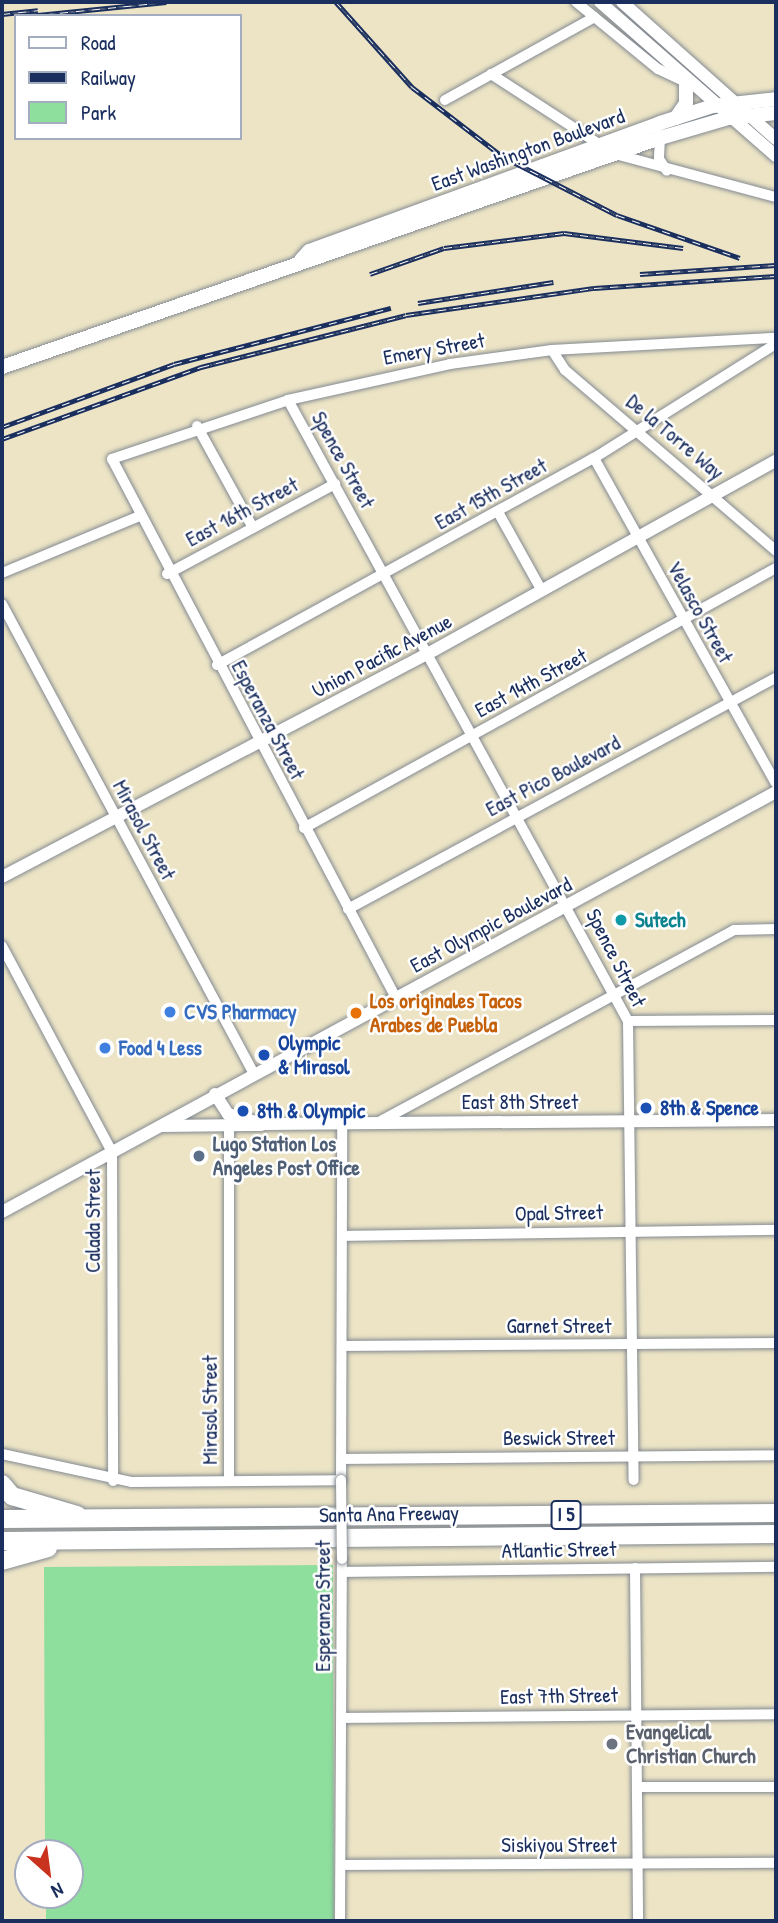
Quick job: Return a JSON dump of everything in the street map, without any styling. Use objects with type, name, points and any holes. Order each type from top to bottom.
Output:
[{"type":"highway","points":[[2,1484],[12,1496],[80,1517]]},
{"type":"highway","name":"Santa Ana Freeway","points":[[2,1519],[776,1513]]},
{"type":"highway","name":"Santa Ana Freeway","points":[[2,1541],[776,1534]]},
{"type":"highway","points":[[2,1561],[89,1539]]},
{"type":"main road","points":[[600,2],[713,106],[776,156]]},
{"type":"main road","points":[[622,2],[730,103],[776,139]]},
{"type":"main road","points":[[676,118],[686,103],[686,82]]},
{"type":"main road","name":"East Washington Boulevard","points":[[2,367],[608,150],[676,118],[713,106],[776,99]]},
{"type":"main road","name":"East Washington Boulevard","points":[[608,150],[728,118],[776,113]]},
{"type":"main road","name":"Union Pacific Avenue","points":[[2,877],[429,653],[638,540],[776,461]]},
{"type":"main road","name":"East Olympic Boulevard","points":[[2,1212],[215,1094],[776,792]]},
{"type":"main road","name":"East 8th Street","points":[[215,1094],[228,1114],[264,1124]]},
{"type":"main road","name":"East 8th Street","points":[[159,1126],[229,1129],[264,1124],[379,1122],[776,1120]]},
{"type":"street","points":[[576,2],[658,69],[686,82]]},
{"type":"street","points":[[445,100],[595,17]]},
{"type":"street","points":[[491,74],[608,150],[667,170],[776,197]]},
{"type":"street","points":[[660,138],[659,159],[667,170]]},
{"type":"street","name":"Emery Street","points":[[112,459],[197,426],[288,400],[450,364],[552,351],[776,338]]},
{"type":"street","name":"East 15th Street","points":[[217,665],[594,458],[635,429],[776,344]]},
{"type":"street","name":"De la Torre Way","points":[[552,351],[635,429],[776,551]]},
{"type":"street","name":"Spence Street","points":[[288,400],[615,991],[628,1021],[634,1480]]},
{"type":"street","points":[[197,426],[253,528]]},
{"type":"street","name":"Velasco Street","points":[[594,458],[776,783]]},
{"type":"street","name":"Esperanza Street","points":[[112,459],[137,517],[167,575],[396,998]]},
{"type":"street","name":"East 16th Street","points":[[167,575],[335,484]]},
{"type":"street","points":[[498,512],[542,591]]},
{"type":"street","points":[[2,573],[137,517]]},
{"type":"street","name":"East 14th Street","points":[[304,828],[684,622],[776,568]]},
{"type":"street","name":"Mirasol Street","points":[[2,604],[254,1074]]},
{"type":"street","name":"East Pico Boulevard","points":[[348,909],[776,678]]},
{"type":"street","points":[[379,1122],[615,991],[734,930],[776,929]]},
{"type":"street","name":"Calada Street","points":[[2,946],[112,1152],[113,1480]]},
{"type":"street","points":[[628,1021],[776,1020]]},
{"type":"street","name":"Esperanza Street","points":[[340,1921],[342,1123]]},
{"type":"street","name":"Mirasol Street","points":[[229,1129],[229,1481]]},
{"type":"street","name":"Opal Street","points":[[342,1236],[776,1230]]},
{"type":"street","name":"Garnet Street","points":[[343,1346],[776,1343]]},
{"type":"street","points":[[2,1454],[113,1480],[341,1480]]},
{"type":"street","name":"Beswick Street","points":[[343,1459],[776,1455]]},
{"type":"street","name":"Atlantic Street","points":[[342,1572],[776,1567]]},
{"type":"street","points":[[635,1568],[638,1921]]},
{"type":"street","name":"East 7th Street","points":[[342,1718],[776,1714]]},
{"type":"street","points":[[638,1787],[776,1787]]},
{"type":"street","name":"Siskiyou Street","points":[[341,1865],[776,1863]]},
{"type":"green space","points":[[333,1565],[334,1921],[46,1921],[46,1909],[84,1909],[84,1839],[45,1839],[44,1567]]},
{"type":"railway","points":[[48,14],[166,2]]},
{"type":"railway","points":[[336,2],[412,87],[502,156],[617,215],[740,258]]},
{"type":"railway","points":[[2,14],[38,10]]},
{"type":"railway","points":[[370,274],[444,248],[564,233],[683,248]]},
{"type":"railway","points":[[640,274],[776,265]]},
{"type":"railway","points":[[2,439],[201,367],[406,315],[594,288],[776,276]]},
{"type":"railway","points":[[418,303],[553,282]]},
{"type":"railway","points":[[2,427],[174,364],[391,308]]},
{"type":"place","name":"Sutech","points":[[621,920]]},
{"type":"place","name":"CVS Pharmacy","points":[[170,1012]]},
{"type":"place","name":"Los originales Tacos Arabes de Puebla","points":[[356,1013]]},
{"type":"place","name":"Food 4 Less","points":[[105,1048]]},
{"type":"place","name":"Olympic & Mirasol","points":[[264,1055]]},
{"type":"place","name":"8th & Spence","points":[[646,1108]]},
{"type":"place","name":"8th & Olympic","points":[[243,1111]]},
{"type":"place","name":"Lugo Station Los Angeles Post Office","points":[[199,1156]]},
{"type":"place","name":"Evangelical Christian Church","points":[[612,1744]]}]
